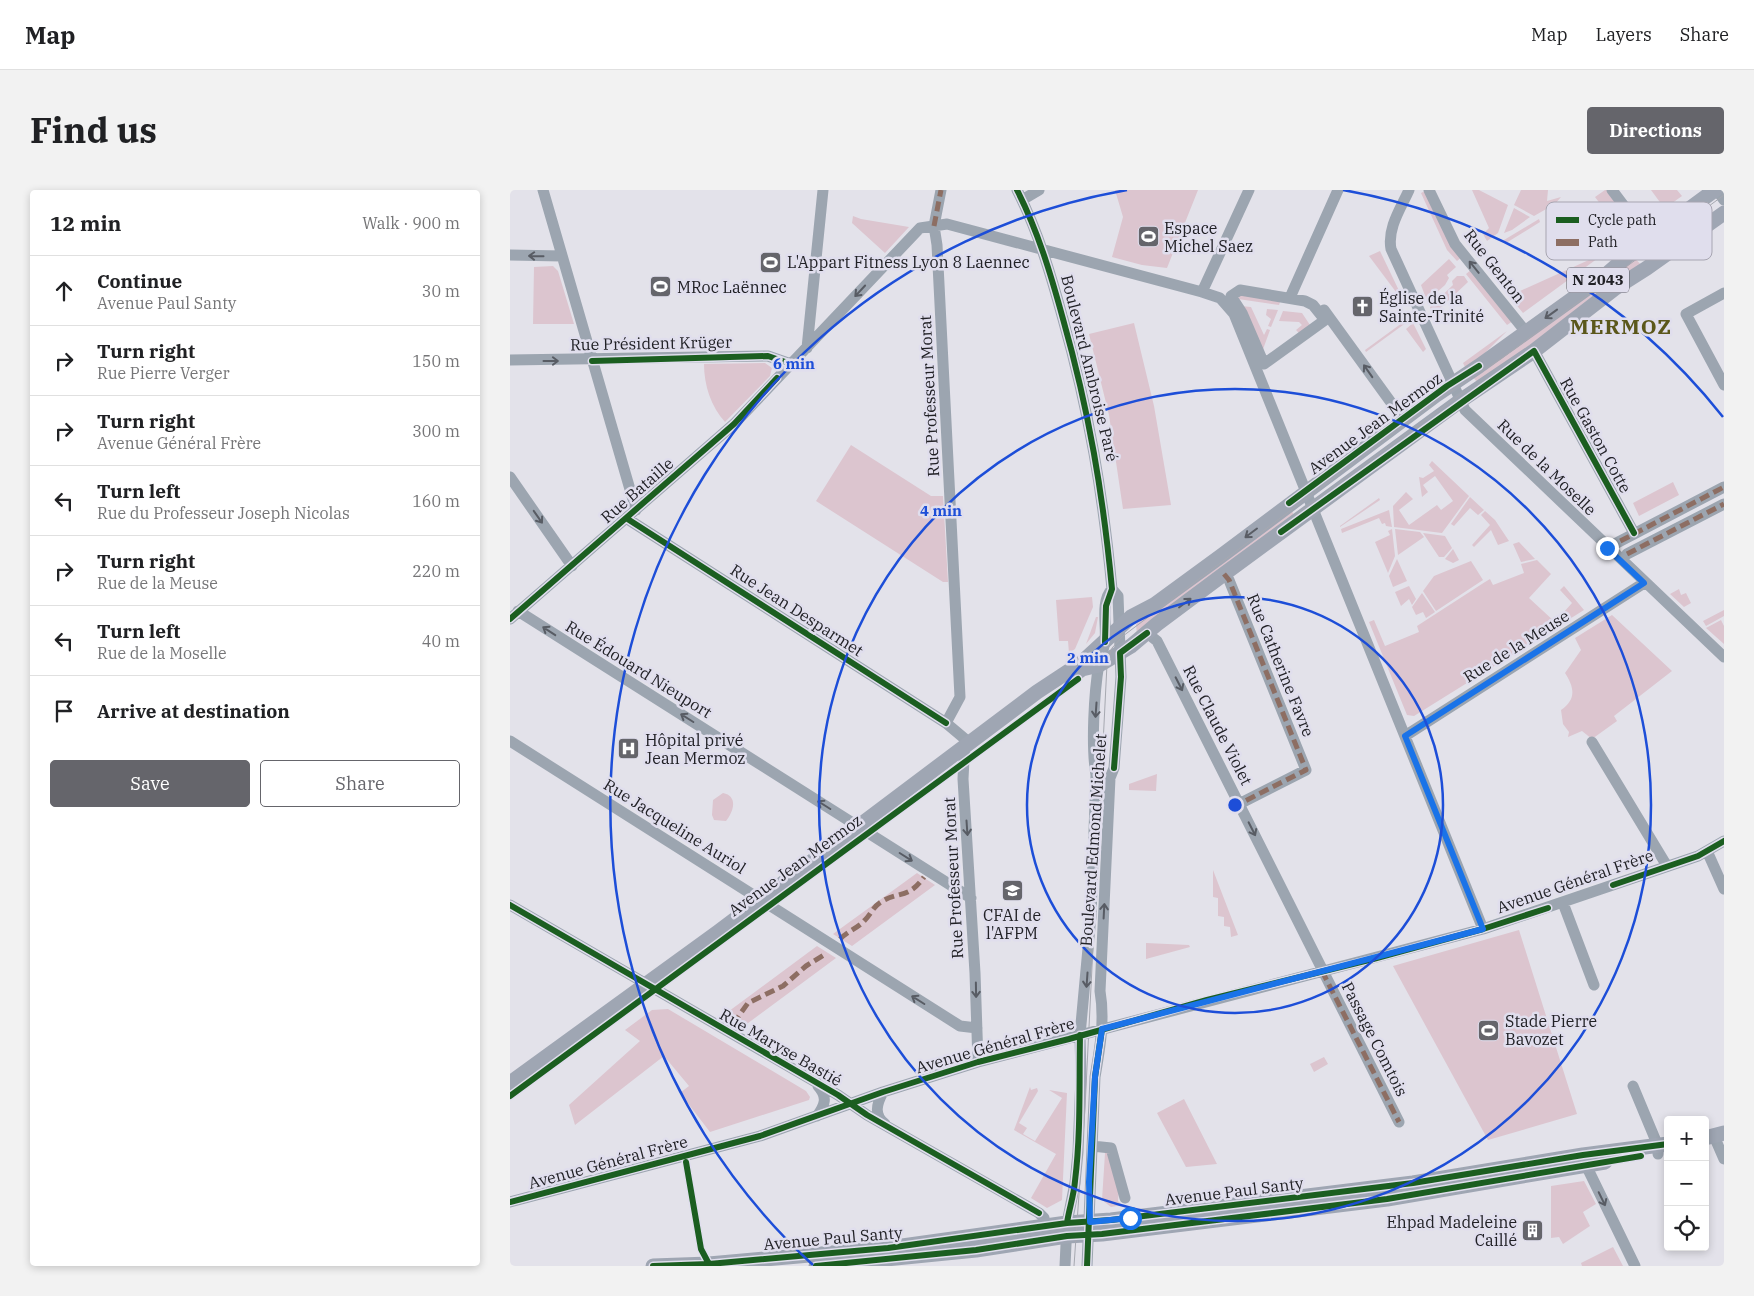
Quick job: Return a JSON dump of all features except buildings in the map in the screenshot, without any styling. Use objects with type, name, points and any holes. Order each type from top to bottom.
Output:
[{"type":"main road","name":"Avenue Jean Mermoz","points":[[1700,202],[1716,190]]},
{"type":"main road","name":"Avenue Jean Mermoz","points":[[1712,222],[1724,213]]},
{"type":"main road","name":"Avenue Jean Mermoz","points":[[510,1084],[648,986],[862,829],[1081,663],[1119,627],[1221,556],[1403,419],[1450,377],[1479,366],[1624,260]]},
{"type":"main road","name":"Avenue Jean Mermoz","points":[[965,751],[1082,669],[1099,665],[1120,653],[1224,574],[1460,401],[1534,351],[1614,289],[1658,260]]},
{"type":"main road","name":"Avenue Jean Mermoz","points":[[510,1092],[648,986]]},
{"type":"main road","name":"Avenue Paul Santy","points":[[653,1266],[818,1263],[976,1250],[1067,1229],[1387,1199],[1584,1160],[1663,1149]]},
{"type":"street","points":[[543,190],[592,361],[631,516]]},
{"type":"street","points":[[807,348],[823,190]]},
{"type":"street","points":[[942,190],[934,226],[947,224],[1202,292],[1220,298],[1234,314],[1483,929]]},
{"type":"street","points":[[1020,195],[1039,190]]},
{"type":"street","points":[[1202,292],[1249,190]]},
{"type":"street","points":[[1292,293],[1338,190]]},
{"type":"street","name":"Rue de la Moselle","points":[[1409,190],[1393,224],[1390,244],[1460,401],[1476,421],[1724,658]]},
{"type":"street","name":"Rue Genton","points":[[1429,190],[1455,244],[1526,332]]},
{"type":"street","points":[[1612,190],[1621,202]]},
{"type":"street","points":[[1716,190],[1724,200]]},
{"type":"street","name":"Boulevard Ambroise Paré","points":[[1020,195],[1042,249],[1077,370],[1098,467],[1112,589],[1106,606],[1105,642]]},
{"type":"street","name":"Rue Bataille","points":[[514,615],[631,516],[734,424],[915,232],[920,228],[934,226]]},
{"type":"street","name":"Rue Professeur Morat","points":[[934,226],[937,245],[960,697],[946,723]]},
{"type":"street","points":[[510,255],[562,256]]},
{"type":"street","points":[[1220,298],[1235,286],[1292,293],[1310,298],[1320,306],[1403,419]]},
{"type":"street","points":[[1240,290],[1305,301],[1313,305],[1325,320],[1264,364],[1242,313],[1231,296],[1240,290]]},
{"type":"street","points":[[1724,293],[1686,314],[1724,385]]},
{"type":"street","points":[[811,310],[814,319],[828,326]]},
{"type":"street","name":"Rue Gaston Cotte","points":[[1534,351],[1634,533]]},
{"type":"street","name":"Rue Président Krüger","points":[[510,360],[592,361],[768,356],[791,364]]},
{"type":"street","points":[[510,477],[572,566]]},
{"type":"street","points":[[1607,548],[1724,487]]},
{"type":"street","points":[[1627,554],[1724,504]]},
{"type":"street","name":"Rue Jean Desparmet","points":[[631,516],[946,723]]},
{"type":"street","name":"Rue Catherine Favre","points":[[1224,574],[1229,580],[1306,770],[1239,804]]},
{"type":"street","name":"Rue de la Meuse","points":[[1405,736],[1644,583]]},
{"type":"street","name":"Boulevard Ambroise Paré","points":[[1112,589],[1118,596],[1119,627]]},
{"type":"street","name":"Rue Édouard Nieuport","points":[[514,615],[971,898]]},
{"type":"street","name":"Boulevard Edmond Michelet","points":[[1087,1266],[1090,1228],[1089,1182],[1095,1077],[1103,1010],[1100,991],[1110,778],[1114,768],[1121,677],[1119,627]]},
{"type":"street","name":"Rue Claude Violet","points":[[1147,633],[1157,641],[1322,971]]},
{"type":"street","name":"Boulevard Edmond Michelet","points":[[1065,1266],[1067,1229],[1078,1152],[1081,1077],[1080,1035],[1091,916],[1096,775],[1093,756],[1099,665],[1105,642]]},
{"type":"street","points":[[946,723],[965,739],[965,751]]},
{"type":"street","name":"Rue Jacqueline Auriol","points":[[510,741],[960,1026],[976,1028]]},
{"type":"street","points":[[1592,742],[1668,866]]},
{"type":"street","name":"Rue Professeur Morat","points":[[965,751],[964,779],[978,1062]]},
{"type":"street","name":"Avenue Général Frère","points":[[510,1202],[760,1136],[883,1092],[978,1062],[1483,929],[1668,866],[1707,851],[1724,841]]},
{"type":"street","points":[[1707,851],[1724,889]]},
{"type":"street","points":[[1563,903],[1594,985]]},
{"type":"street","name":"Rue Maryse Bastié","points":[[510,905],[838,1095],[848,1104],[894,1131],[1039,1213],[1044,1218],[1046,1233]]},
{"type":"street","name":"Passage Comtois","points":[[1322,971],[1399,1122]]},
{"type":"street","name":"Rue Maryse Bastié","points":[[817,1084],[824,1092],[825,1099],[823,1107],[817,1116]]},
{"type":"street","points":[[1633,1086],[1663,1149]]},
{"type":"street","name":"Rue Maryse Bastié","points":[[883,1092],[878,1102],[879,1119],[894,1131]]},
{"type":"street","points":[[1715,1139],[1724,1159]]},
{"type":"street","points":[[1092,1146],[1111,1148],[1125,1198]]},
{"type":"street","points":[[1584,1160],[1635,1266]]},
{"type":"shaded area","name":"Espace Michel Saez","points":[[1115,190],[1198,190],[1167,268],[1142,265],[1112,257],[1123,217]]},
{"type":"shaded area","points":[[1427,190],[1462,257],[1457,261],[1447,250],[1421,193]]},
{"type":"shaded area","points":[[1472,190],[1479,190],[1508,205],[1498,233],[1487,241],[1483,234],[1489,228]]},
{"type":"shaded area","points":[[1521,190],[1548,190],[1547,201],[1561,197],[1557,202],[1546,202],[1546,209],[1534,216],[1514,205]]},
{"type":"shaded area","points":[[1607,190],[1616,202],[1599,202],[1595,197]]},
{"type":"shaded area","points":[[1651,190],[1677,190],[1682,196],[1674,202],[1660,202]]},
{"type":"shaded area","points":[[1514,208],[1530,217],[1512,230],[1504,233]]},
{"type":"shaded area","points":[[853,216],[909,227],[885,253],[852,223]]},
{"type":"shaded area","points":[[1539,219],[1540,222],[1506,243],[1504,240]]},
{"type":"shaded area","points":[[1380,251],[1403,299],[1402,300],[1369,256]]},
{"type":"shaded area","points":[[1449,259],[1456,267],[1447,275],[1449,278],[1445,285],[1427,301],[1421,285]]},
{"type":"shaded area","points":[[1589,260],[1595,260],[1523,313],[1509,296]]},
{"type":"shaded area","points":[[1628,260],[1637,260],[1642,266],[1478,383],[1471,375]]},
{"type":"shaded area","points":[[553,266],[558,271],[574,324],[533,324],[534,267]]},
{"type":"shaded area","points":[[1472,269],[1513,321],[1507,325],[1466,274]]},
{"type":"shaded area","points":[[1457,276],[1464,276],[1468,282],[1433,315],[1430,307],[1453,285],[1452,281]]},
{"type":"shaded area","points":[[1240,293],[1281,299],[1279,305],[1238,299]]},
{"type":"shaded area","points":[[1241,306],[1251,307],[1264,335],[1267,329],[1270,330],[1262,352]]},
{"type":"shaded area","points":[[1267,309],[1278,310],[1271,327],[1268,326],[1271,319],[1266,315]]},
{"type":"shaded area","points":[[1283,311],[1302,313],[1310,325],[1299,333],[1296,330],[1302,325],[1299,322],[1279,321]]},
{"type":"shaded area","points":[[1413,315],[1414,317],[1366,352],[1365,350]]},
{"type":"shaded area","points":[[1134,323],[1154,406],[1171,505],[1123,509],[1109,415],[1089,334]]},
{"type":"shaded area","points":[[1413,323],[1426,349],[1423,352],[1406,329]]},
{"type":"shaded area","points":[[1507,331],[1481,357],[1465,367],[1463,363]]},
{"type":"shaded area","points":[[765,363],[772,368],[770,376],[725,422],[716,410],[709,395],[705,380],[704,364]]},
{"type":"shaded area","points":[[851,445],[931,496],[943,496],[948,582],[943,582],[816,501]]},
{"type":"shaded area","points":[[1432,461],[1469,496],[1442,533],[1394,527],[1393,506],[1406,492],[1413,499],[1399,510],[1409,525],[1437,505],[1441,510],[1453,501],[1435,476],[1423,485],[1428,492],[1422,497],[1419,477],[1423,478],[1434,471],[1429,465]]},
{"type":"shaded area","points":[[1673,482],[1679,495],[1639,516],[1633,503]]},
{"type":"shaded area","points":[[1470,497],[1484,510],[1478,515],[1470,508],[1454,526],[1451,524]]},
{"type":"shaded area","points":[[1379,498],[1380,500],[1340,527],[1340,526]]},
{"type":"shaded area","points":[[1290,509],[1296,517],[1137,635],[1136,624]]},
{"type":"shaded area","points":[[1389,510],[1392,527],[1386,526],[1385,523],[1382,524],[1379,518],[1342,533],[1341,529]]},
{"type":"shaded area","points":[[1485,511],[1495,520],[1509,541],[1498,545],[1491,530],[1474,547],[1472,545],[1490,525],[1481,515]]},
{"type":"shaded area","points":[[1392,529],[1395,556],[1388,573],[1375,542],[1390,535],[1388,531]]},
{"type":"shaded area","points":[[1395,529],[1420,532],[1424,537],[1398,555]]},
{"type":"shaded area","points":[[1423,533],[1445,536],[1452,548],[1444,557],[1439,557]]},
{"type":"shaded area","points":[[1519,542],[1535,559],[1521,562],[1513,544]]},
{"type":"shaded area","points":[[1453,549],[1459,560],[1453,563],[1445,559]]},
{"type":"shaded area","points":[[1397,559],[1407,581],[1393,587],[1389,576]]},
{"type":"shaded area","points":[[1537,560],[1551,574],[1529,598],[1555,622],[1572,603],[1560,590],[1564,586],[1584,610],[1414,716],[1407,715],[1369,622],[1374,620],[1385,646],[1419,632],[1417,626],[1490,579],[1493,585],[1524,573],[1521,564]]},
{"type":"shaded area","points":[[1471,561],[1483,580],[1436,611],[1423,591],[1434,576]]},
{"type":"shaded area","points":[[1409,586],[1416,599],[1412,605],[1409,599],[1401,606],[1395,592]]},
{"type":"shaded area","points":[[1679,589],[1681,595],[1686,593],[1691,603],[1684,607],[1670,594]]},
{"type":"shaded area","points":[[1422,593],[1435,612],[1426,618],[1423,612],[1416,615],[1412,607]]},
{"type":"shaded area","points":[[1092,597],[1093,607],[1075,649],[1069,653],[1068,641],[1059,641],[1056,600]]},
{"type":"shaded area","points":[[1724,610],[1724,616],[1706,626],[1703,621]]},
{"type":"shaded area","points":[[1612,615],[1672,671],[1614,716],[1617,721],[1592,739],[1582,731],[1568,737],[1569,732],[1563,724],[1561,710],[1570,702],[1572,697],[1572,688],[1565,673],[1581,650],[1575,638]]},
{"type":"shaded area","points":[[1096,617],[1098,617],[1095,633],[1086,644]]},
{"type":"shaded area","points":[[1721,620],[1724,626],[1724,644],[1706,628]]},
{"type":"shaded area","points":[[1157,774],[1156,791],[1129,790],[1129,784]]},
{"type":"shaded area","points":[[723,793],[731,797],[733,809],[726,821],[714,820],[712,815],[713,800]]},
{"type":"shaded area","points":[[1213,870],[1238,935],[1231,937],[1230,927],[1224,926],[1224,917],[1218,916],[1218,898],[1213,897]]},
{"type":"shaded area","points":[[917,873],[935,885],[852,946],[833,934]]},
{"type":"shaded area","name":"Stade Pierre Bavozet","points":[[1519,930],[1577,1114],[1488,1140],[1393,966]]},
{"type":"shaded area","points":[[1146,943],[1189,945],[1190,947],[1146,959]]},
{"type":"shaded area","points":[[817,946],[836,958],[740,1029],[721,1017]]},
{"type":"shaded area","points":[[668,1009],[806,1091],[810,1097],[809,1100],[710,1132],[680,1093],[689,1086],[664,1056],[575,1125],[569,1105],[640,1041],[625,1030],[652,1010]]},
{"type":"shaded area","points":[[1324,1057],[1328,1064],[1314,1072],[1310,1064]]},
{"type":"shaded area","points":[[1030,1087],[1031,1090],[1037,1088],[1038,1091],[1019,1123],[1027,1128],[1023,1134],[1035,1141],[1062,1098],[1049,1090],[1067,1093],[1062,1200],[1047,1208],[1031,1198],[1056,1154],[1014,1130]]},
{"type":"shaded area","points":[[1184,1099],[1217,1164],[1186,1167],[1157,1113]]},
{"type":"shaded area","points":[[1110,1152],[1119,1189],[1118,1201],[1122,1205],[1111,1207],[1102,1200],[1105,1153]]},
{"type":"shaded area","points":[[1584,1181],[1596,1204],[1583,1212],[1590,1226],[1563,1244],[1559,1237],[1551,1238],[1551,1186]]},
{"type":"shaded area","points":[[1613,1247],[1623,1266],[1582,1266],[1581,1263]]},
{"type":"tram line","points":[[1712,204],[1724,195]]},
{"type":"tram line","points":[[1074,1266],[1085,1108],[1107,664],[1112,648],[1123,636],[1439,399],[1502,358],[1635,260]]},
{"type":"tram line","points":[[1295,515],[1465,391]]},
{"type":"marked path","points":[[934,226],[941,190]]},
{"type":"marked path","points":[[1607,548],[1724,487]]},
{"type":"marked path","points":[[1627,554],[1724,504]]},
{"type":"marked path","points":[[1224,574],[1229,580],[1306,770],[1239,804]]},
{"type":"marked path","points":[[840,939],[862,923],[878,904],[908,892],[919,884],[924,877]]},
{"type":"marked path","points":[[733,1024],[748,1003],[783,986],[806,966],[827,953]]},
{"type":"marked path","points":[[1322,971],[1399,1122]]},
{"type":"cycle path","points":[[1017,190],[1038,237],[1049,270],[1088,420],[1104,520],[1112,589],[1106,606],[1105,642]]},
{"type":"cycle path","points":[[1281,532],[1534,351],[1634,533]]},
{"type":"cycle path","points":[[592,361],[768,356],[791,364]]},
{"type":"cycle path","points":[[1289,503],[1447,386],[1479,366]]},
{"type":"cycle path","points":[[510,619],[734,424],[777,378]]},
{"type":"cycle path","points":[[626,518],[946,723]]},
{"type":"cycle path","points":[[1114,768],[1121,677],[1120,653],[1147,633]]},
{"type":"cycle path","points":[[510,1096],[1078,679]]},
{"type":"cycle path","points":[[1613,885],[1698,856],[1724,841]]},
{"type":"cycle path","points":[[510,905],[838,1095],[867,1115],[1039,1213]]},
{"type":"cycle path","points":[[510,1202],[760,1136],[883,1092],[978,1062],[1069,1039],[1207,1000],[1373,959],[1483,929],[1548,908]]},
{"type":"cycle path","points":[[1087,1266],[1095,1077],[1102,1029]]},
{"type":"cycle path","points":[[1067,1223],[1074,1186],[1078,1144],[1080,1035]]},
{"type":"cycle path","points":[[653,1266],[709,1264],[888,1248],[1067,1223],[1111,1220],[1413,1183],[1583,1155],[1664,1145]]},
{"type":"cycle path","points":[[816,1266],[976,1250],[1067,1236],[1102,1234],[1387,1199],[1641,1156]]},
{"type":"cycle path","points":[[686,1162],[701,1249],[709,1264]]},
{"type":"place","name":"Espace Michel Saez","points":[[1148,237]]},
{"type":"place","name":"L'Appart Fitness Lyon 8 Laennec","points":[[771,262]]},
{"type":"place","name":"MRoc Laënnec","points":[[661,287]]},
{"type":"place","name":"Église de la Sainte-Trinité","points":[[1363,307]]},
{"type":"place","name":"Hôpital privé Jean Mermoz","points":[[629,749]]},
{"type":"place","name":"CFAI de l'AFPM","points":[[1012,891]]},
{"type":"place","name":"Stade Pierre Bavozet","points":[[1489,1030]]},
{"type":"place","name":"Ehpad Madeleine Caillé","points":[[1533,1231]]},
{"type":"district","name":"MERMOZ","points":[[1621,327]]},
{"type":"route","points":[[1130,1218],[1090,1222],[1089,1182],[1095,1077],[1102,1029],[1483,929],[1405,736],[1644,583],[1607,548]]}]
